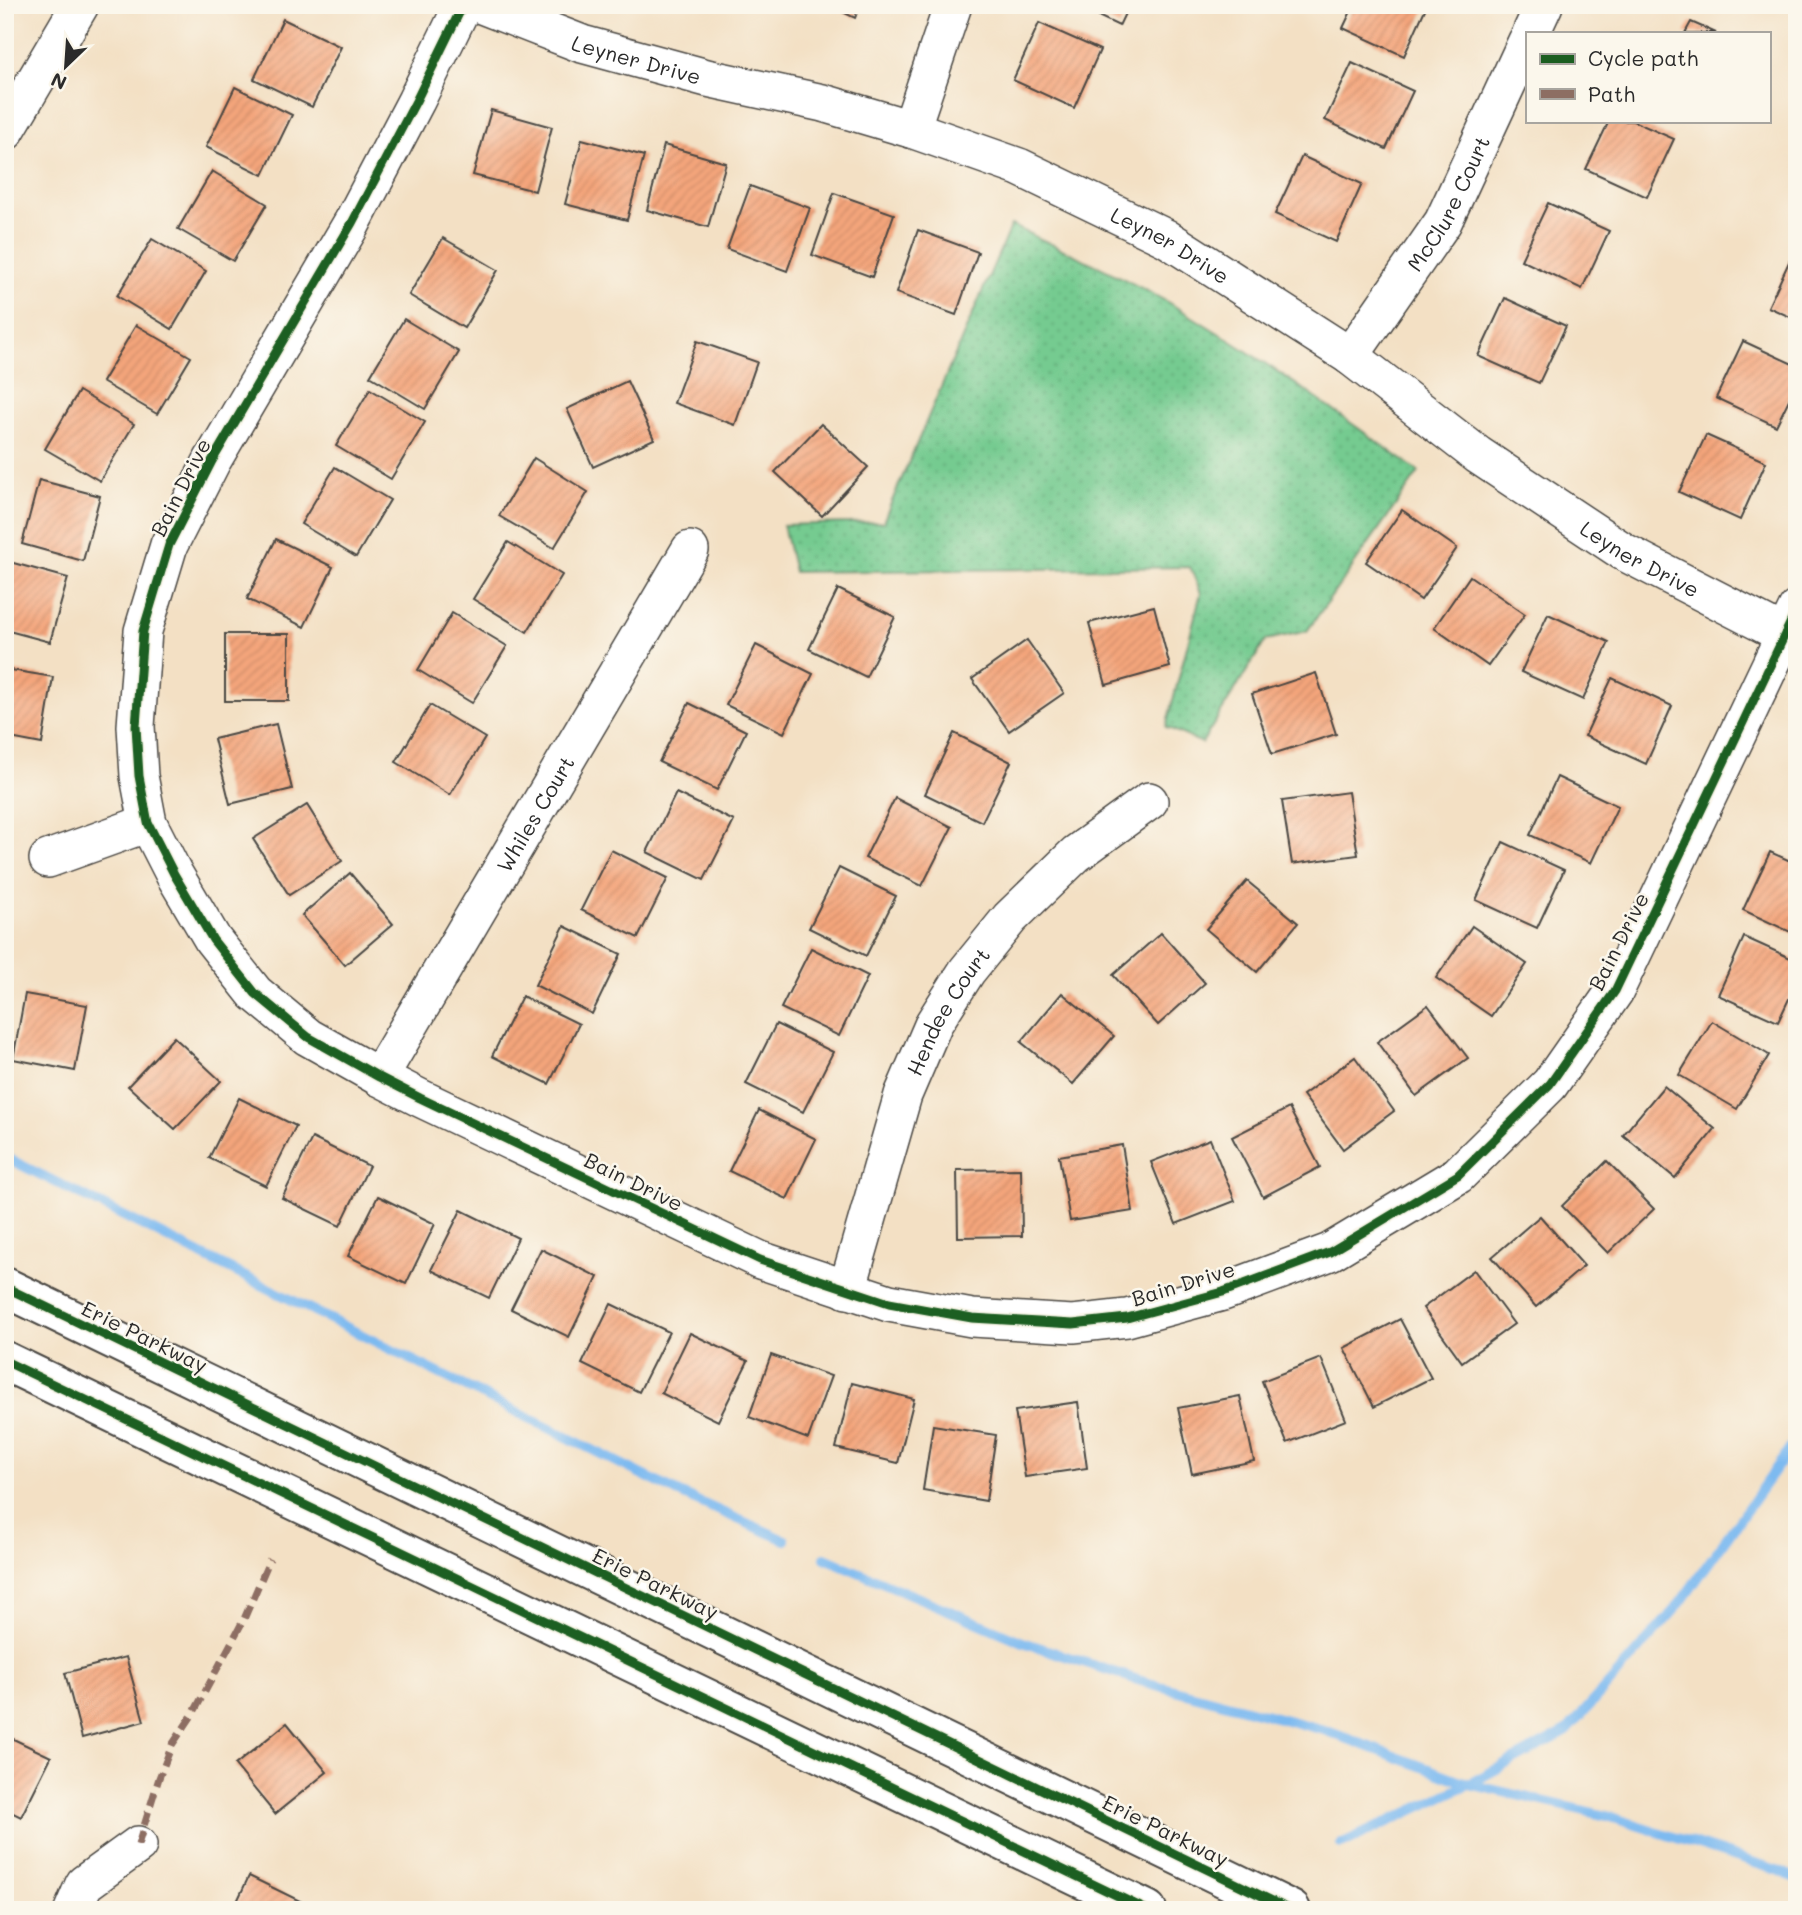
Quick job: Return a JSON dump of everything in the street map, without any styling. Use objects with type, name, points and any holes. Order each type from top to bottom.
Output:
[{"type":"main road","name":"Erie Parkway","points":[[5,1287],[1291,1910]]},
{"type":"main road","points":[[5,1361],[1147,1910]]},
{"type":"street","points":[[5,132],[80,5]]},
{"type":"street","name":"Bain Drive","points":[[463,5],[352,223],[212,461],[169,545],[144,631],[136,726],[139,776],[148,823],[213,940],[255,993],[308,1037],[379,1077],[760,1260],[889,1303],[972,1318],[1073,1324],[1127,1318],[1223,1292],[1330,1252],[1458,1175],[1550,1084],[1615,991],[1791,622]]},
{"type":"street","name":"Leyner Drive","points":[[482,5],[582,44],[707,78],[823,103],[911,129],[1019,167],[1166,238],[1350,356],[1478,455],[1624,552],[1791,622]]},
{"type":"street","points":[[911,129],[953,5]]},
{"type":"street","points":[[1531,32],[1544,5]]},
{"type":"street","name":"McClure Court","points":[[1350,356],[1443,222],[1526,43]]},
{"type":"street","name":"Whiles Court","points":[[379,1077],[690,551]]},
{"type":"street","name":"Hendee Court","points":[[847,1290],[903,1095],[934,1023],[967,971],[1010,918],[1076,853],[1149,800]]},
{"type":"street","points":[[48,859],[148,823]]},
{"type":"street","points":[[73,1910],[84,1884],[138,1845]]},
{"type":"green space","points":[[1011,225],[1128,281],[1196,319],[1281,374],[1419,472],[1307,631],[1266,640],[1202,743],[1166,727],[1201,593],[1190,567],[794,572],[783,525],[883,522]]},
{"type":"building","points":[[828,5],[860,5],[855,18]]},
{"type":"building","points":[[1075,5],[1129,5],[1119,26]]},
{"type":"building","points":[[1354,5],[1427,5],[1404,56],[1343,28]]},
{"type":"building","points":[[283,19],[341,47],[312,107],[254,79]]},
{"type":"building","points":[[1691,22],[1714,32],[1686,32]]},
{"type":"building","points":[[1039,23],[1100,50],[1074,108],[1013,80]]},
{"type":"building","points":[[1352,63],[1413,91],[1386,149],[1325,120]]},
{"type":"building","points":[[235,87],[292,115],[263,175],[206,147]]},
{"type":"building","points":[[491,110],[552,127],[535,191],[473,175]]},
{"type":"building","points":[[1609,122],[1635,122],[1674,139],[1647,197],[1586,169]]},
{"type":"building","points":[[582,139],[644,156],[627,220],[565,204]]},
{"type":"building","points":[[664,145],[726,163],[708,227],[647,210]]},
{"type":"building","points":[[1302,156],[1362,184],[1336,242],[1275,214]]},
{"type":"building","points":[[212,171],[267,204],[233,261],[178,229]]},
{"type":"building","points":[[750,186],[810,208],[787,271],[727,249]]},
{"type":"building","points":[[834,193],[894,214],[872,277],[812,255]]},
{"type":"building","points":[[1548,203],[1609,231],[1582,289],[1521,260]]},
{"type":"building","points":[[918,230],[978,252],[956,315],[896,293]]},
{"type":"building","points":[[443,238],[498,270],[464,328],[409,295]]},
{"type":"building","points":[[152,239],[206,271],[172,329],[117,296]]},
{"type":"building","points":[[1795,249],[1797,250],[1797,320],[1768,307]]},
{"type":"building","points":[[1505,298],[1566,326],[1539,383],[1478,356]]},
{"type":"building","points":[[404,319],[459,352],[425,409],[370,376]]},
{"type":"building","points":[[136,325],[191,357],[157,414],[102,382]]},
{"type":"building","points":[[697,341],[757,362],[735,425],[674,403]]},
{"type":"building","points":[[1743,341],[1797,366],[1797,383],[1776,426],[1716,398]]},
{"type":"building","points":[[627,381],[654,439],[593,467],[567,409]]},
{"type":"building","points":[[370,389],[425,422],[391,479],[336,446]]},
{"type":"building","points":[[79,391],[134,424],[100,481],[45,449]]},
{"type":"building","points":[[821,424],[868,467],[822,516],[775,472]]},
{"type":"building","points":[[1706,435],[1766,462],[1740,520],[1679,492]]},
{"type":"building","points":[[534,458],[588,492],[554,548],[499,516]]},
{"type":"building","points":[[335,467],[390,500],[356,557],[301,524]]},
{"type":"building","points":[[39,480],[100,496],[83,561],[22,544]]},
{"type":"building","points":[[1402,510],[1457,548],[1421,600],[1366,562]]},
{"type":"building","points":[[276,539],[333,567],[304,627],[247,599]]},
{"type":"building","points":[[508,542],[562,575],[527,632],[473,599]]},
{"type":"building","points":[[6,561],[68,578],[50,642],[5,630]]},
{"type":"building","points":[[1470,576],[1525,614],[1488,666],[1434,628]]},
{"type":"building","points":[[838,589],[895,617],[866,677],[809,649]]},
{"type":"building","points":[[1154,606],[1170,667],[1106,685],[1089,623]]},
{"type":"building","points":[[452,613],[507,646],[472,703],[418,670]]},
{"type":"building","points":[[1548,614],[1609,642],[1583,700],[1521,672]]},
{"type":"building","points":[[225,634],[289,634],[289,701],[225,701]]},
{"type":"building","points":[[1027,640],[1064,693],[1009,731],[972,679]]},
{"type":"building","points":[[756,645],[813,674],[784,733],[726,705]]},
{"type":"building","points":[[5,669],[53,677],[42,744],[5,737]]},
{"type":"building","points":[[1316,673],[1336,734],[1272,754],[1252,694]]},
{"type":"building","points":[[1612,678],[1672,706],[1646,764],[1585,736]]},
{"type":"building","points":[[689,703],[746,731],[717,790],[659,762]]},
{"type":"building","points":[[430,705],[485,738],[450,795],[396,762]]},
{"type":"building","points":[[276,724],[292,789],[230,804],[214,739]]},
{"type":"building","points":[[954,733],[1011,762],[982,822],[925,794]]},
{"type":"building","points":[[1557,777],[1618,806],[1591,863],[1530,835]]},
{"type":"building","points":[[1348,792],[1358,855],[1292,864],[1282,801]]},
{"type":"building","points":[[676,793],[734,821],[704,880],[647,852]]},
{"type":"building","points":[[895,798],[952,827],[922,886],[865,858]]},
{"type":"building","points":[[307,805],[342,861],[289,895],[253,839]]},
{"type":"building","points":[[1503,842],[1564,870],[1537,928],[1476,900]]},
{"type":"building","points":[[611,850],[668,878],[638,938],[581,910]]},
{"type":"building","points":[[1770,852],[1797,864],[1797,935],[1743,910]]},
{"type":"building","points":[[839,868],[896,896],[866,956],[809,928]]},
{"type":"building","points":[[350,873],[393,924],[345,965],[302,915]]},
{"type":"building","points":[[1247,881],[1298,923],[1257,972],[1206,929]]},
{"type":"building","points":[[564,926],[621,954],[592,1014],[535,985]]},
{"type":"building","points":[[1472,926],[1527,964],[1491,1016],[1436,978]]},
{"type":"building","points":[[1161,933],[1205,983],[1158,1025],[1113,975]]},
{"type":"building","points":[[1744,937],[1797,961],[1797,982],[1778,1022],[1718,995]]},
{"type":"building","points":[[811,948],[868,976],[839,1036],[781,1008]]},
{"type":"building","points":[[1062,993],[1114,1036],[1073,1084],[1021,1042]]},
{"type":"building","points":[[25,994],[87,1005],[75,1071],[13,1059]]},
{"type":"building","points":[[522,996],[579,1024],[549,1084],[492,1056]]},
{"type":"building","points":[[1428,1005],[1468,1058],[1416,1096],[1377,1042]]},
{"type":"building","points":[[1712,1021],[1769,1055],[1737,1109],[1679,1075]]},
{"type":"building","points":[[776,1024],[833,1052],[803,1112],[746,1084]]},
{"type":"building","points":[[174,1037],[221,1081],[175,1129],[128,1086]]},
{"type":"building","points":[[1355,1057],[1394,1111],[1343,1149],[1303,1095]]},
{"type":"building","points":[[1664,1086],[1715,1129],[1675,1178],[1623,1135]]},
{"type":"building","points":[[239,1098],[296,1126],[266,1186],[209,1158]]},
{"type":"building","points":[[1289,1108],[1320,1167],[1263,1197],[1232,1137]]},
{"type":"building","points":[[759,1110],[816,1139],[787,1199],[729,1171]]},
{"type":"building","points":[[312,1138],[369,1166],[340,1226],[282,1198]]},
{"type":"building","points":[[1210,1139],[1235,1201],[1176,1224],[1151,1162]]},
{"type":"building","points":[[1122,1145],[1133,1211],[1070,1221],[1059,1156]]},
{"type":"building","points":[[1607,1161],[1654,1209],[1608,1253],[1562,1206]]},
{"type":"building","points":[[1021,1169],[1022,1236],[958,1237],[957,1170]]},
{"type":"building","points":[[378,1196],[435,1224],[406,1284],[348,1256]]},
{"type":"building","points":[[461,1210],[518,1238],[489,1298],[431,1270]]},
{"type":"building","points":[[1540,1216],[1584,1266],[1536,1307],[1492,1257]]},
{"type":"building","points":[[541,1249],[598,1277],[569,1337],[511,1309]]},
{"type":"building","points":[[1474,1270],[1514,1324],[1462,1362],[1423,1308]]},
{"type":"building","points":[[611,1304],[669,1332],[639,1392],[582,1364]]},
{"type":"building","points":[[1400,1319],[1431,1378],[1374,1407],[1344,1348]]},
{"type":"building","points":[[690,1333],[748,1361],[718,1421],[661,1393]]},
{"type":"building","points":[[771,1355],[831,1376],[808,1439],[749,1417]]},
{"type":"building","points":[[1321,1358],[1346,1420],[1287,1443],[1262,1381]]},
{"type":"building","points":[[852,1383],[914,1399],[898,1463],[836,1448]]},
{"type":"building","points":[[1240,1396],[1254,1461],[1192,1474],[1178,1408]]},
{"type":"building","points":[[1078,1402],[1087,1468],[1025,1477],[1015,1411]]},
{"type":"building","points":[[933,1425],[996,1435],[986,1501],[923,1490]]},
{"type":"building","points":[[126,1657],[144,1721],[82,1738],[65,1673]]},
{"type":"building","points":[[287,1723],[327,1772],[275,1814],[235,1765]]},
{"type":"building","points":[[5,1735],[51,1757],[21,1817],[5,1809]]},
{"type":"building","points":[[249,1876],[306,1904],[304,1910],[233,1910]]},
{"type":"waterway","points":[[5,1157],[679,1493],[785,1540]]},
{"type":"waterway","points":[[825,1558],[1023,1642],[1141,1681],[1324,1730],[1469,1784],[1567,1731],[1678,1606],[1797,1439]]},
{"type":"waterway","points":[[1341,1844],[1469,1784],[1611,1817],[1780,1871],[1797,1879]]},
{"type":"marked path","points":[[138,1845],[172,1745],[193,1714],[244,1619],[270,1559]]},
{"type":"cycle path","points":[[463,5],[352,223],[212,461],[169,545],[143,631],[136,726],[139,776],[148,823],[213,940],[255,993],[308,1037],[420,1098],[760,1260],[889,1303],[972,1318],[1073,1324],[1127,1318],[1223,1292],[1330,1252],[1458,1175],[1550,1084],[1615,991],[1797,609]]},
{"type":"cycle path","points":[[5,1287],[1291,1910]]},
{"type":"cycle path","points":[[5,1361],[1147,1910]]}]
